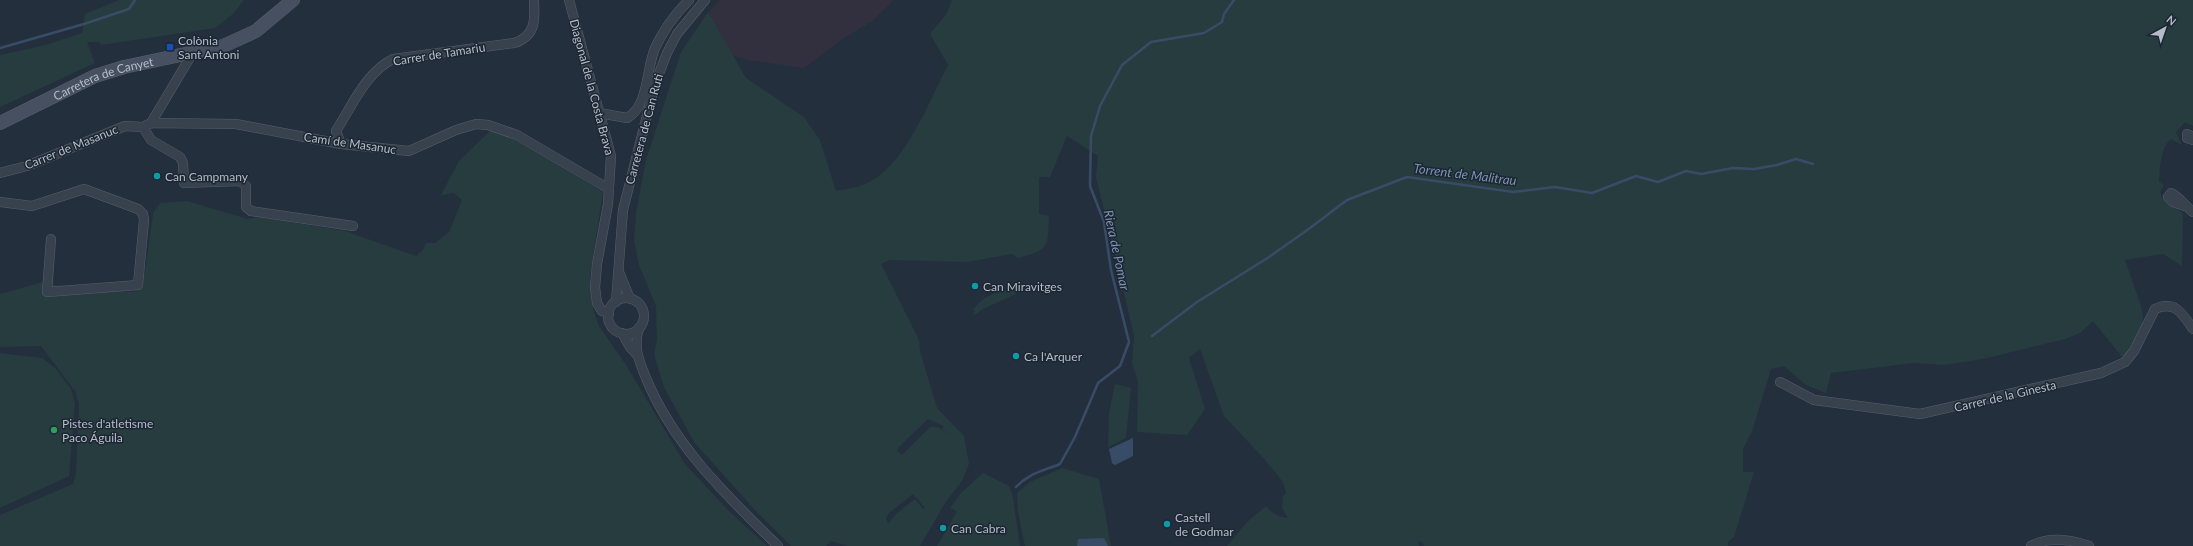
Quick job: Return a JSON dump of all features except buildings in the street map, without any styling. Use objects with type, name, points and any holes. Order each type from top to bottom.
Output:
[{"type":"street","name":"Carretera de Canyet","points":[[0,115],[95,67],[227,39],[269,14],[284,0]]},
{"type":"street","name":"Carretera de Canyet","points":[[0,123],[95,76],[124,67],[192,54],[223,46],[249,35],[267,23],[293,0]]},
{"type":"street","name":"Carrer de Tamariu","points":[[341,144],[336,131],[372,75],[382,64],[393,58],[514,43],[523,40],[530,32],[535,22],[534,0]]},
{"type":"street","name":"Diagonal de la Costa Brava","points":[[569,0],[611,156],[609,189],[597,264],[596,293],[597,303],[602,310],[609,314]]},
{"type":"street","name":"Carretera de Can Ruti","points":[[614,303],[623,210],[655,84],[667,53],[677,34],[705,0]]},
{"type":"street","points":[[600,113],[627,118],[637,109],[640,104],[655,48],[664,32],[687,1]]},
{"type":"street","points":[[227,39],[222,43],[194,50],[147,125],[151,140],[180,157],[183,162],[184,182],[240,181],[246,186],[246,207],[252,211],[353,226]]},
{"type":"street","name":"Camí de Masanuc","points":[[147,125],[236,124],[341,144],[409,151],[456,130],[476,124],[488,124],[517,135],[609,189]]},
{"type":"street","name":"Carrer de Masanuc","points":[[0,173],[27,166],[124,126],[147,125]]},
{"type":"street","points":[[2193,137],[2187,134],[2186,138],[2193,140]]},
{"type":"street","points":[[0,202],[32,206],[84,189],[138,209],[143,214],[144,220],[138,286],[47,292],[51,239]]},
{"type":"street","points":[[2185,206],[2193,212]]},
{"type":"street","name":"Carretera de Can Ruti","points":[[618,271],[630,299]]},
{"type":"street","points":[[596,293],[603,302],[614,303],[623,299],[630,299],[638,303],[643,311],[643,321],[639,328],[637,355]]},
{"type":"street","points":[[614,303],[609,314],[613,328],[622,333],[630,347],[637,355],[657,402],[694,458],[731,499],[778,546]]},
{"type":"street","name":"Carrer de la Ginesta","points":[[1780,382],[1814,400],[1920,414],[2102,373],[2125,362],[2134,351],[2155,309],[2166,304],[2174,306],[2193,328]]},
{"type":"street","points":[[622,333],[632,332],[639,328]]},
{"type":"street","points":[[2031,546],[2041,541],[2072,540],[2089,546]]},
{"type":"shaded area","points":[[720,0],[894,0],[872,21],[841,40],[804,68],[748,60],[727,54],[708,12]]},
{"type":"green space","points":[[119,0],[244,0],[233,14],[215,28],[101,45],[99,42],[87,42],[95,63],[0,107],[0,55],[46,45],[82,33],[85,14]]},
{"type":"green space","points":[[952,0],[2193,0],[2193,126],[2185,122],[2176,132],[2182,145],[2171,139],[2167,143],[2161,159],[2159,182],[2164,185],[2160,192],[2162,198],[2183,213],[2182,266],[2163,254],[2125,260],[2138,296],[2143,322],[2133,344],[2123,358],[2093,321],[2080,333],[2065,339],[1983,359],[1944,365],[1914,363],[1831,373],[1826,393],[1806,385],[1784,366],[1771,369],[1752,432],[1743,449],[1743,472],[1754,472],[1734,537],[1728,542],[1728,546],[1424,546],[1422,542],[1418,541],[1419,546],[1227,546],[1246,523],[1266,506],[1276,515],[1288,518],[1282,508],[1283,496],[1286,493],[1283,482],[1266,461],[1224,416],[1200,349],[1189,358],[1205,409],[1187,435],[1137,432],[1138,382],[1132,363],[1134,335],[1096,177],[1098,156],[1067,136],[1050,177],[1039,177],[1039,214],[1049,216],[1047,241],[1042,249],[1018,258],[1012,254],[967,262],[890,260],[881,264],[919,340],[920,351],[937,408],[964,436],[969,464],[962,481],[945,503],[920,546],[848,546],[831,541],[826,546],[791,546],[754,509],[694,442],[664,387],[654,354],[657,340],[656,306],[639,265],[634,240],[636,213],[646,160],[681,52],[708,12],[746,78],[804,117],[820,140],[836,191],[863,185],[884,172],[896,160],[916,129],[948,65],[930,34],[947,13]],"holes":[[[928,419],[944,426],[942,429],[949,435],[938,427],[930,427],[902,455],[897,451],[899,447]],[[913,494],[925,508],[923,509],[915,499],[897,513],[888,524],[886,518],[889,513]]]},
{"type":"green space","points":[[491,130],[518,141],[603,192],[590,276],[593,309],[599,326],[626,365],[685,464],[728,510],[767,546],[0,546],[0,515],[73,484],[76,474],[79,404],[75,391],[41,346],[0,347],[0,294],[54,279],[53,285],[135,292],[135,273],[145,273],[153,213],[160,203],[187,201],[248,219],[259,217],[345,231],[416,256],[423,250],[426,243],[435,243],[449,232],[462,200],[454,193],[441,195],[459,161]]},
{"type":"green space","points":[[1015,290],[1016,294],[983,309],[974,315],[973,313],[975,312],[973,310],[984,298],[998,292]]},
{"type":"green space","name":"Pistes d'atletisme Paco Águila","points":[[0,353],[42,358],[56,369],[71,389],[75,403],[69,476],[0,508]]},
{"type":"green space","points":[[1115,384],[1131,388],[1126,438],[1108,447],[1109,413]]},
{"type":"green space","points":[[1062,468],[1099,479],[1111,546],[1025,546],[1018,512],[1017,493],[1030,482]]},
{"type":"green space","points":[[983,473],[1009,486],[1013,498],[1020,546],[937,546],[957,511],[950,508],[961,493]]},
{"type":"water","points":[[1133,438],[1133,456],[1115,465],[1112,463],[1109,449]]},
{"type":"water","points":[[1104,538],[1108,546],[1077,546],[1078,539]]},
{"type":"waterway","points":[[0,48],[84,24],[129,9],[135,0]]},
{"type":"waterway","name":"Riera de Pomar","points":[[1016,487],[1031,475],[1060,464],[1075,437],[1098,383],[1120,366],[1129,342],[1111,270],[1104,222],[1090,186],[1091,136],[1100,106],[1122,65],[1151,42],[1204,33],[1222,22],[1224,14],[1234,0]]},
{"type":"waterway","name":"Torrent de Malitrau","points":[[1152,336],[1197,302],[1266,259],[1347,200],[1407,177],[1513,192],[1555,187],[1592,193],[1636,176],[1658,182],[1686,171],[1701,174],[1733,168],[1754,169],[1777,165],[1796,159],[1813,164]]},
{"type":"place","name":"Colònia Sant Antoni","points":[[170,47]]},
{"type":"place","name":"Can Campmany","points":[[157,176]]},
{"type":"place","name":"Can Miravitges","points":[[975,286]]},
{"type":"place","name":"Ca l'Arquer","points":[[1016,356]]},
{"type":"place","name":"Pistes d'atletisme Paco Águila","points":[[54,430]]},
{"type":"place","name":"Castell de Godmar","points":[[1167,524]]},
{"type":"place","name":"Can Cabra","points":[[943,528]]}]
